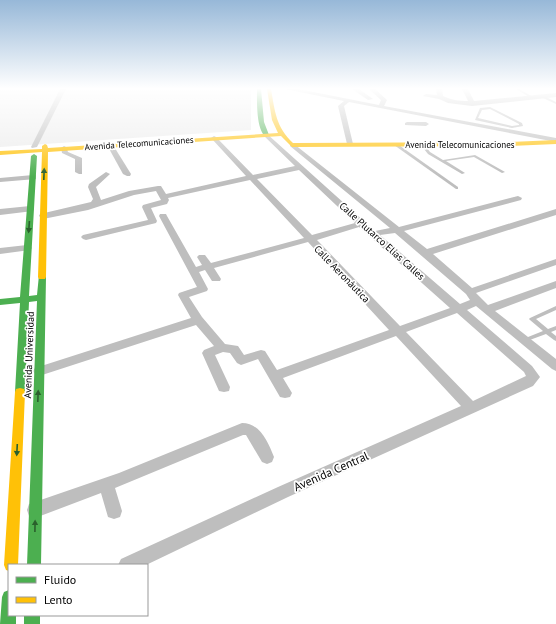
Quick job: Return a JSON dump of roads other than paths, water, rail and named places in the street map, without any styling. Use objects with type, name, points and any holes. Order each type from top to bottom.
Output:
[{"type":"street","points":[[34,148],[49,118]]},
{"type":"street","points":[[262,118],[265,134]]},
{"type":"street","points":[[273,118],[278,133]]},
{"type":"street","points":[[344,118],[350,144]]},
{"type":"street","points":[[406,122],[426,124],[422,118]]},
{"type":"street","points":[[451,118],[487,124],[556,141]]},
{"type":"street","name":"Avenida Telecomunicaciones","points":[[0,149],[64,148],[278,133]]},
{"type":"street","name":"Calle Plutarco Elías Calles","points":[[278,133],[426,253],[470,292],[477,302],[556,366]]},
{"type":"street","name":"Avenida Telecomunicaciones","points":[[45,148],[265,134]]},
{"type":"street","name":"Calle Plutarco Elías Calles","points":[[265,134],[361,224],[528,369],[534,377]]},
{"type":"street","name":"Calle Aeronáutica","points":[[214,138],[471,408]]},
{"type":"street","name":"Avenida Telecomunicaciones","points":[[292,145],[516,144],[556,141]]},
{"type":"street","points":[[110,145],[127,174]]},
{"type":"street","name":"Avenida Telecomunicaciones","points":[[0,153],[34,148]]},
{"type":"street","name":"Avenida Universidad","points":[[11,564],[27,248],[34,148]]},
{"type":"street","name":"Avenida Universidad","points":[[34,564],[45,148]]},
{"type":"street","points":[[64,148],[66,153],[78,158],[79,172]]},
{"type":"street","points":[[163,197],[300,167]]},
{"type":"street","points":[[95,204],[97,199],[92,187],[93,184],[106,174]]},
{"type":"street","points":[[0,180],[33,177]]},
{"type":"street","points":[[43,216],[88,207],[132,193],[158,188],[165,200],[164,202],[146,207],[153,221],[86,237]]},
{"type":"street","points":[[373,234],[518,198]]},
{"type":"street","points":[[0,212],[30,209]]},
{"type":"street","points":[[426,253],[556,212]]},
{"type":"street","points":[[163,216],[194,270],[203,289],[183,295],[198,320],[222,348]]},
{"type":"street","points":[[194,270],[361,224]]},
{"type":"street","points":[[0,250],[27,248]]},
{"type":"street","points":[[202,256],[216,279]]},
{"type":"street","points":[[470,292],[556,262]]},
{"type":"street","points":[[487,310],[556,284]]},
{"type":"street","points":[[0,310],[25,303],[41,301]]},
{"type":"street","points":[[0,302],[25,303]]},
{"type":"street","points":[[275,376],[477,302]]},
{"type":"street","points":[[39,371],[198,320]]},
{"type":"street","points":[[224,387],[208,353],[222,348],[234,348],[241,360],[261,354],[285,394]]},
{"type":"street","name":"Avenida Central","points":[[129,564],[528,382],[534,377]]},
{"type":"street","points":[[35,510],[106,485],[242,429],[249,429],[254,434],[267,457]]},
{"type":"street","points":[[106,485],[114,511]]},
{"type":"street","points":[[7,619],[8,608]]},
{"type":"lane","points":[[476,118],[487,124],[512,127],[521,125],[509,118]]},
{"type":"lane","points":[[394,144],[457,188]]},
{"type":"lane","points":[[422,144],[429,153],[463,173]]},
{"type":"lane","points":[[442,161],[475,156],[503,172]]},
{"type":"lane","points":[[556,308],[532,319],[556,339]]},
{"type":"lane","points":[[525,340],[556,328]]}]
